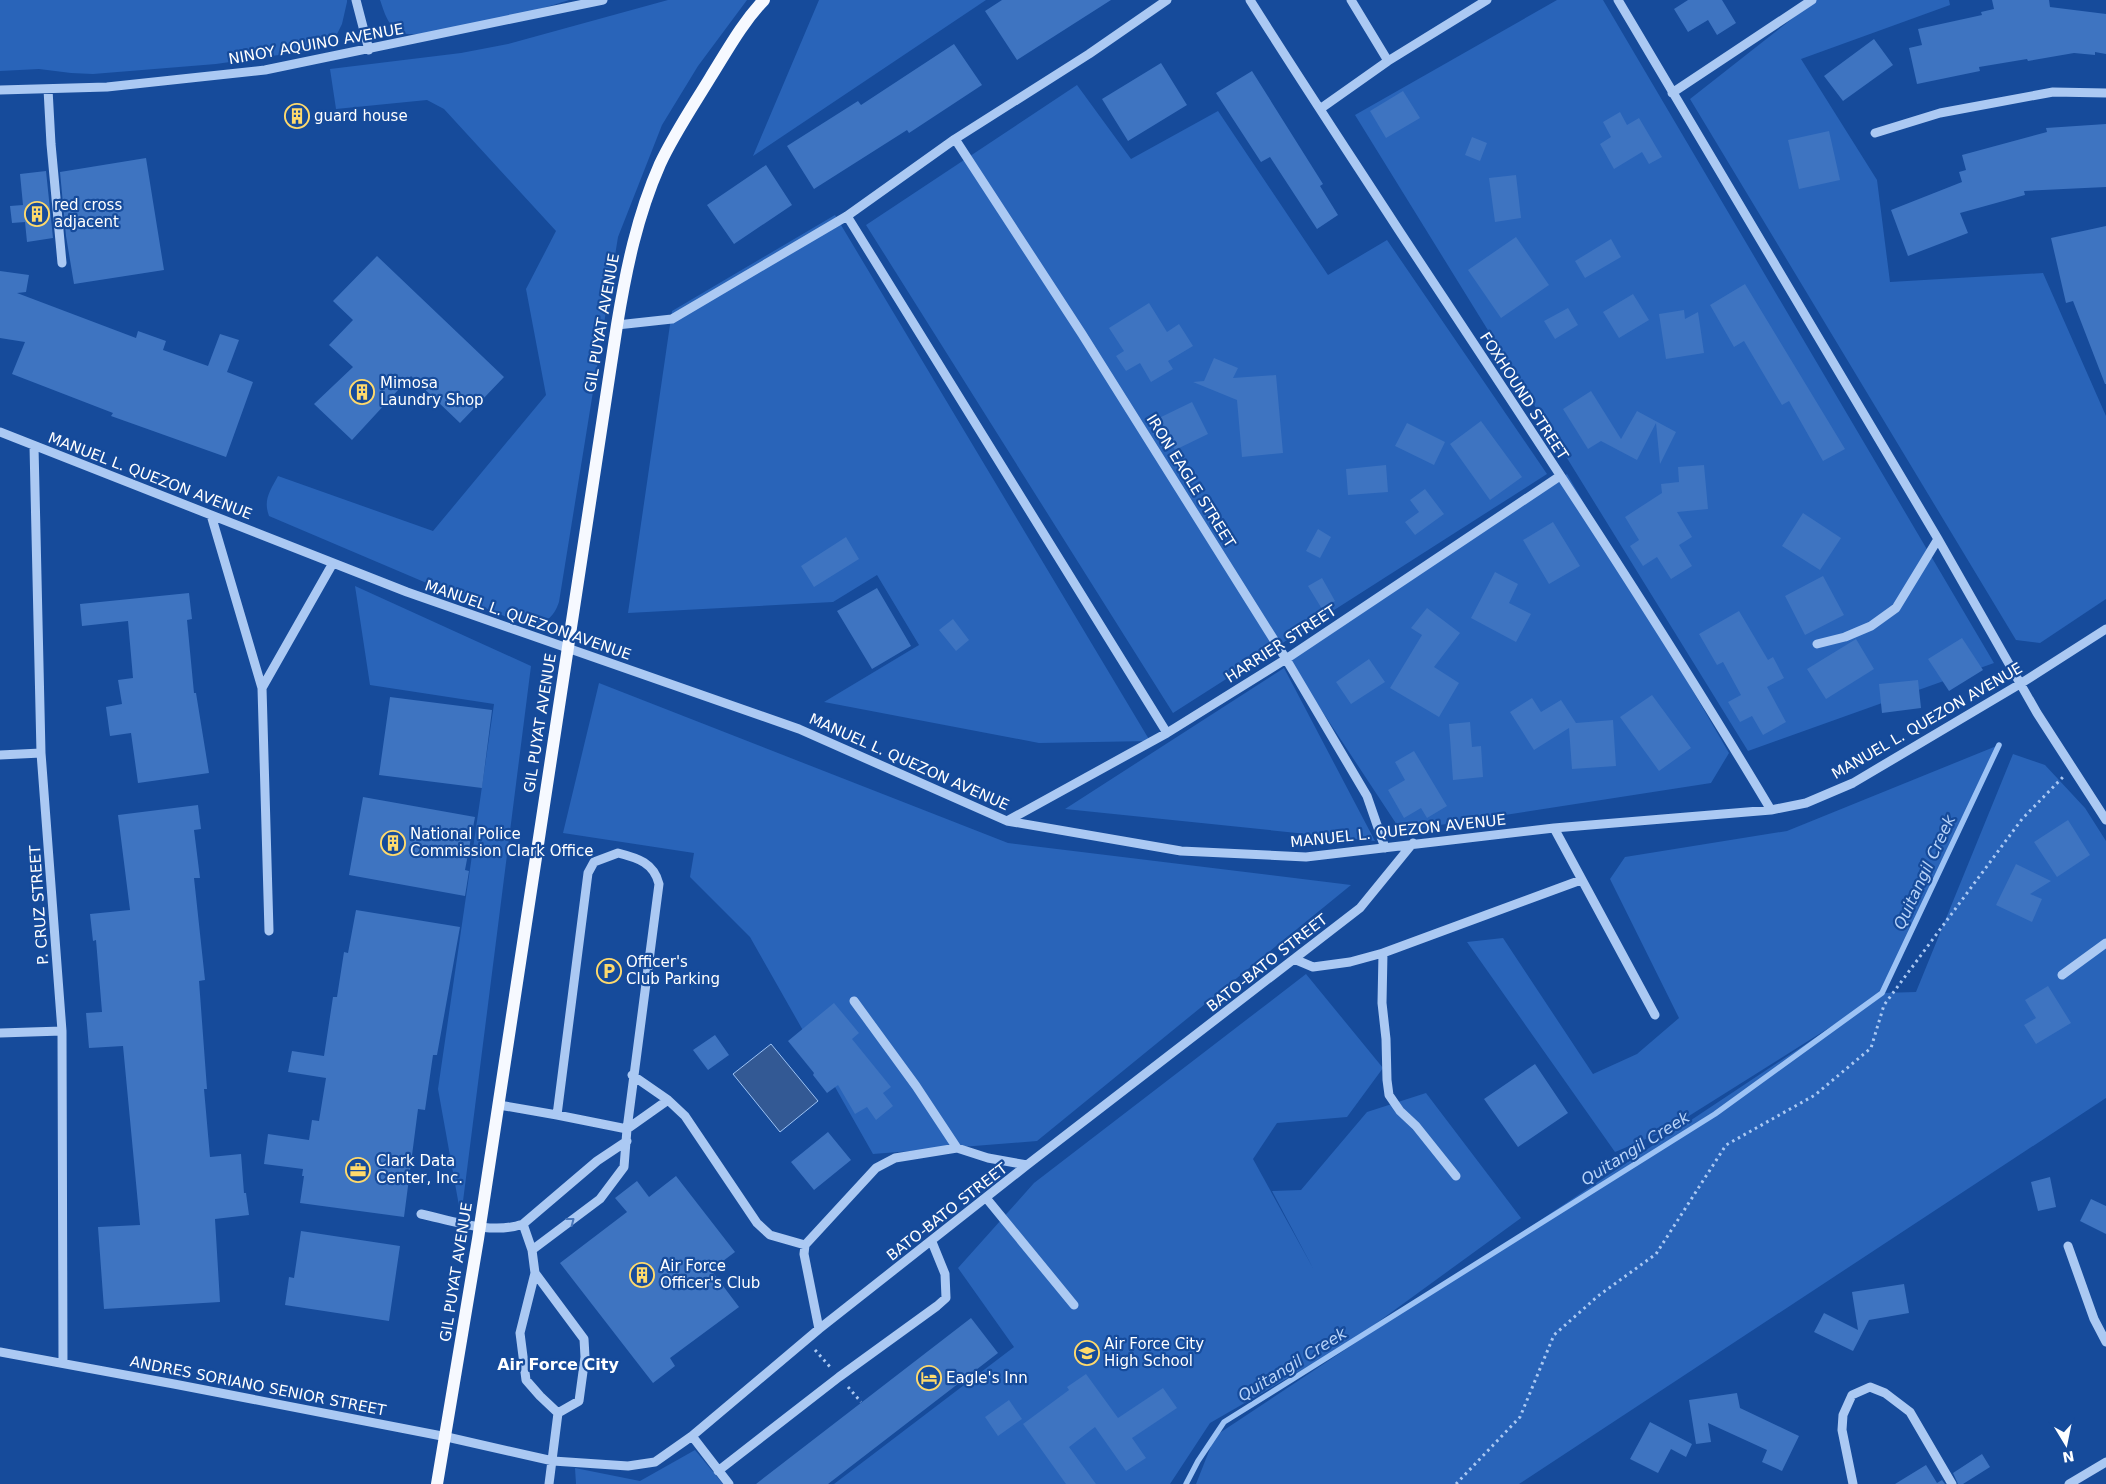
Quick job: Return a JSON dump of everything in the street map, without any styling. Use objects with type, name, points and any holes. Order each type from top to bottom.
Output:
[{"type":"main road","name":"GIL PUYAT AVENUE","points":[[438,1484],[499,1105],[617,325],[633,241],[660,164],[676,133],[730,45],[764,0]]},
{"type":"street","points":[[356,0],[369,50]]},
{"type":"street","name":"NINOY AQUINO AVENUE","points":[[0,90],[106,87],[265,70],[604,0]]},
{"type":"street","points":[[617,325],[672,320],[847,216],[955,139],[1089,54],[1167,0]]},
{"type":"street","name":"FOXHOUND STREET","points":[[1250,0],[1297,77],[1320,109],[1560,476],[1718,721],[1771,810]]},
{"type":"street","points":[[1351,0],[1388,61]]},
{"type":"street","points":[[1320,109],[1388,61],[1487,0]]},
{"type":"street","points":[[1618,0],[1938,540],[2020,684],[2106,820]]},
{"type":"street","points":[[1672,93],[1812,0]]},
{"type":"street","points":[[48,89],[62,263]]},
{"type":"street","points":[[1875,133],[1940,113],[2053,92],[2106,93]]},
{"type":"street","name":"IRON EAGLE STREET","points":[[955,139],[1093,350],[1286,659],[1368,796],[1385,848]]},
{"type":"street","points":[[847,216],[1167,733]]},
{"type":"street","name":"MANUEL L. QUEZON AVENUE","points":[[0,432],[407,592],[799,728],[1007,821],[1181,851],[1306,857],[1412,843],[1554,828],[1771,810],[1806,803],[1853,783],[2020,684],[2106,629]]},
{"type":"street","name":"P. CRUZ STREET","points":[[34,446],[41,753],[62,1031],[64,1363]]},
{"type":"street","name":"HARRIER STREET","points":[[1007,821],[1167,733],[1286,659],[1560,476]]},
{"type":"street","points":[[211,514],[262,688],[269,931]]},
{"type":"street","points":[[1817,644],[1854,634],[1871,626],[1896,608],[1938,540]]},
{"type":"street","points":[[262,688],[333,563]]},
{"type":"street","points":[[0,755],[41,753]]},
{"type":"street","points":[[1554,828],[1655,1015]]},
{"type":"street","name":"BATO-BATO STREET","points":[[447,1437],[553,1461],[628,1466],[655,1462],[692,1436],[819,1330],[1028,1165],[1360,908],[1412,843]]},
{"type":"street","points":[[532,1250],[600,1199],[624,1167],[632,1075],[659,884],[657,876],[649,864],[618,853],[594,862],[588,873],[558,1115]]},
{"type":"street","points":[[1294,959],[1313,967],[1350,962],[1383,953],[1581,880]]},
{"type":"street","points":[[2062,975],[2106,943]]},
{"type":"street","points":[[1383,953],[1382,1003],[1389,1096],[1456,1176]]},
{"type":"street","points":[[854,1001],[916,1086],[957,1148]]},
{"type":"street","points":[[0,1034],[62,1031]]},
{"type":"street","points":[[632,1075],[668,1100],[685,1116],[757,1223],[770,1235],[805,1245]]},
{"type":"street","points":[[499,1105],[626,1129],[668,1100]]},
{"type":"street","points":[[422,1214],[480,1226],[510,1228],[523,1224],[597,1161],[627,1140]]},
{"type":"street","points":[[819,1330],[804,1254],[805,1245],[876,1168],[895,1158],[957,1148],[988,1158],[1028,1165]]},
{"type":"street","points":[[987,1199],[1074,1306]]},
{"type":"street","points":[[523,1224],[532,1250],[535,1273],[520,1333],[526,1380],[558,1412]]},
{"type":"street","points":[[718,1471],[839,1376],[946,1298],[944,1274],[932,1242]]},
{"type":"street","points":[[2068,1246],[2094,1319],[2106,1342]]},
{"type":"street","points":[[535,1273],[584,1339],[585,1357],[579,1401],[558,1412]]},
{"type":"street","name":"ANDRES SORIANO SENIOR STREET","points":[[0,1352],[447,1437]]},
{"type":"street","points":[[1853,1484],[1842,1430],[1843,1415],[1852,1395],[1870,1387],[1885,1393],[1910,1412],[1952,1484]]},
{"type":"street","points":[[549,1484],[558,1412]]},
{"type":"street","points":[[692,1436],[729,1484]]},
{"type":"street","points":[[2069,1484],[2106,1462]]},
{"type":"path","points":[[1456,1484],[1520,1417],[1554,1335],[1598,1296],[1656,1254],[1726,1145],[1815,1095],[1871,1048],[1884,1005],[2022,819],[2072,767]]},
{"type":"shaded area","points":[[0,0],[347,0],[347,2],[342,24],[336,36],[325,45],[307,51],[216,64],[93,74],[39,69],[0,71]]},
{"type":"shaded area","points":[[380,0],[569,0],[456,29],[412,34],[400,32],[392,26]]},
{"type":"shaded area","points":[[668,0],[747,0],[698,66],[662,125],[618,237],[559,602],[554,613],[541,623],[523,624],[269,516],[267,500],[278,476],[433,531],[546,395],[526,289],[556,231],[444,109],[427,100],[336,109],[330,69],[461,53],[508,44]]},
{"type":"shaded area","points":[[819,0],[986,0],[753,156]]},
{"type":"shaded area","points":[[1557,0],[1603,0],[1994,663],[1748,751],[1355,115]]},
{"type":"shaded area","points":[[1816,0],[1949,0],[1950,5],[1801,59],[1877,180],[1890,282],[2043,273],[2106,416],[2106,599],[2040,643],[2016,640],[1690,99]]},
{"type":"shaded area","points":[[1077,85],[1131,159],[1218,111],[1328,275],[1387,240],[1547,474],[1173,713],[866,225]]},
{"type":"shaded area","points":[[835,215],[1150,741],[1039,743],[824,702],[919,645],[877,575],[833,602],[628,613],[672,311]]},
{"type":"shaded area","points":[[1567,474],[1729,753],[1711,783],[1401,831],[1287,658]]},
{"type":"shaded area","points":[[355,586],[531,666],[461,1217],[438,1089],[494,704],[370,685]]},
{"type":"shaded area","points":[[1284,668],[1375,841],[1065,809]]},
{"type":"shaded area","points":[[599,683],[1008,843],[1351,885],[1037,1141],[873,1154],[750,937],[690,877],[694,853],[563,833]]},
{"type":"shaded area","points":[[1999,745],[1883,993],[1916,992],[2013,754],[2045,765],[2085,808],[2106,841],[2106,1098],[1519,1484],[1196,1484],[1215,1436],[1851,1014],[1665,1131],[1615,1152],[1467,942],[1503,938],[1593,1074],[1637,1054],[1679,1018],[1610,879],[1625,857],[1787,831]]},
{"type":"shaded area","points":[[1306,974],[1383,1068],[1347,1117],[1277,1123],[1253,1159],[1314,1270],[1272,1191],[1301,1190],[1367,1112],[1426,1093],[1521,1218],[1352,1341],[1210,1423],[1170,1484],[834,1484],[1014,1347],[958,1268],[1034,1183]]},
{"type":"shaded area","points":[[771,1044],[818,1101],[780,1132],[733,1074]]},
{"type":"shaded area","points":[[695,1450],[723,1484],[576,1484],[575,1468],[640,1481]]},
{"type":"building","points":[[1002,0],[1111,0],[1017,60],[985,11]]},
{"type":"building","points":[[1688,0],[1722,0],[1736,23],[1717,35],[1708,20],[1688,32],[1674,9]]},
{"type":"building","points":[[1992,0],[2049,0],[2050,7],[2106,14],[2106,54],[2095,52],[2095,55],[2074,53],[2028,61],[2027,59],[1979,67],[1980,71],[1917,84],[1909,48],[1922,45],[1918,29],[1982,15],[1981,12],[1994,9]]},
{"type":"building","points":[[1874,39],[1893,65],[1843,101],[1824,76]]},
{"type":"building","points":[[954,44],[982,85],[909,133],[907,130],[814,189],[787,146],[858,101],[861,105]]},
{"type":"building","points":[[1161,63],[1187,105],[1128,141],[1102,99]]},
{"type":"building","points":[[1252,71],[1323,184],[1320,186],[1338,215],[1317,229],[1270,157],[1261,162],[1216,93]]},
{"type":"building","points":[[1403,91],[1420,118],[1386,138],[1370,111]]},
{"type":"building","points":[[1620,112],[1627,125],[1639,118],[1662,157],[1649,164],[1642,152],[1614,169],[1600,144],[1611,137],[1603,122]]},
{"type":"building","points":[[2106,124],[2106,187],[2024,191],[2025,195],[1960,213],[1968,233],[1908,256],[1891,210],[1962,182],[1959,172],[1966,170],[1962,155],[2047,132],[2046,128]]},
{"type":"building","points":[[1829,131],[1840,180],[1799,189],[1788,140]]},
{"type":"building","points":[[1472,137],[1487,143],[1480,161],[1465,155]]},
{"type":"building","points":[[146,158],[164,270],[74,284],[66,236],[60,172]]},
{"type":"building","points":[[766,165],[792,205],[734,244],[707,205]]},
{"type":"building","name":"red cross adjacent","points":[[46,171],[53,238],[27,242],[25,222],[12,223],[10,206],[23,205],[20,174]]},
{"type":"building","points":[[1516,175],[1521,218],[1495,222],[1489,178]]},
{"type":"building","points":[[2106,226],[2105,384],[2073,301],[2066,303],[2051,238]]},
{"type":"building","points":[[1516,237],[1549,285],[1501,318],[1468,270]]},
{"type":"building","points":[[1611,239],[1621,257],[1585,278],[1575,261]]},
{"type":"building","points":[[377,256],[504,377],[460,423],[411,376],[352,440],[314,404],[353,367],[329,345],[353,320],[333,301]]},
{"type":"building","points":[[0,271],[29,275],[26,292],[17,293],[136,338],[138,331],[166,341],[163,350],[208,366],[220,334],[239,340],[227,372],[253,382],[226,457],[111,416],[113,413],[12,374],[25,342],[0,338]]},
{"type":"building","points":[[1745,284],[1845,449],[1823,461],[1789,401],[1782,405],[1744,341],[1734,347],[1710,305]]},
{"type":"building","points":[[1633,294],[1649,320],[1619,338],[1603,312]]},
{"type":"building","points":[[1149,303],[1167,332],[1179,324],[1193,346],[1168,361],[1173,369],[1151,382],[1140,363],[1126,371],[1116,356],[1124,351],[1109,328]]},
{"type":"building","points":[[1568,308],[1578,325],[1555,339],[1544,321]]},
{"type":"building","points":[[1684,310],[1685,319],[1698,312],[1704,353],[1666,359],[1659,314]]},
{"type":"building","points":[[1214,358],[1238,368],[1233,378],[1276,375],[1283,453],[1242,457],[1237,400],[1193,382],[1204,381]]},
{"type":"building","points":[[1591,391],[1621,439],[1637,411],[1676,432],[1660,464],[1656,423],[1637,460],[1601,441],[1588,449],[1563,409]]},
{"type":"building","points":[[1192,402],[1208,434],[1175,450],[1159,418]]},
{"type":"building","points":[[1481,421],[1522,477],[1490,500],[1450,444]]},
{"type":"building","points":[[1407,423],[1445,442],[1434,465],[1395,446]]},
{"type":"building","points":[[1386,465],[1388,492],[1348,495],[1346,469]]},
{"type":"building","points":[[1704,465],[1708,509],[1677,512],[1692,537],[1679,545],[1692,566],[1671,579],[1657,557],[1643,566],[1630,546],[1639,540],[1625,517],[1662,493],[1661,484],[1679,482],[1678,467]]},
{"type":"building","points":[[1425,489],[1444,514],[1415,535],[1405,522],[1419,512],[1410,500]]},
{"type":"building","points":[[1803,513],[1841,538],[1820,570],[1782,546]]},
{"type":"building","points":[[1553,522],[1580,566],[1549,584],[1523,540]]},
{"type":"building","points":[[1318,529],[1331,537],[1320,558],[1306,551]]},
{"type":"building","points":[[846,537],[859,559],[814,587],[801,566]]},
{"type":"building","points":[[1495,572],[1518,584],[1509,603],[1531,614],[1516,642],[1471,618]]},
{"type":"building","points":[[1823,576],[1844,615],[1805,635],[1785,596]]},
{"type":"building","points":[[1322,578],[1335,601],[1322,609],[1308,586]]},
{"type":"building","points":[[877,588],[911,646],[872,669],[837,611]]},
{"type":"building","points":[[189,593],[192,619],[187,620],[194,693],[196,693],[209,773],[138,783],[131,733],[110,736],[106,707],[122,704],[118,680],[133,678],[128,621],[82,626],[80,604]]},
{"type":"building","points":[[1427,608],[1460,633],[1434,667],[1459,683],[1439,717],[1390,688],[1422,635],[1411,628]]},
{"type":"building","points":[[1739,611],[1768,660],[1773,657],[1784,678],[1767,687],[1786,722],[1763,735],[1752,716],[1740,722],[1728,702],[1741,695],[1723,662],[1717,665],[1699,634]]},
{"type":"building","points":[[953,619],[969,640],[956,651],[939,630]]},
{"type":"building","points":[[1962,638],[1983,670],[1949,691],[1928,659]]},
{"type":"building","points":[[1856,639],[1874,669],[1826,699],[1807,669]]},
{"type":"building","points":[[1369,659],[1385,682],[1351,704],[1336,682]]},
{"type":"building","points":[[1918,680],[1921,708],[1882,713],[1879,684]]},
{"type":"building","points":[[1652,695],[1691,748],[1659,771],[1620,717]]},
{"type":"building","points":[[390,697],[492,710],[482,788],[379,775]]},
{"type":"building","points":[[1532,698],[1541,712],[1561,700],[1576,723],[1613,720],[1616,766],[1572,769],[1569,728],[1534,750],[1510,712]]},
{"type":"building","points":[[1470,722],[1472,747],[1481,746],[1483,777],[1453,780],[1449,724]]},
{"type":"building","points":[[1414,751],[1447,806],[1427,818],[1421,808],[1404,818],[1388,790],[1405,780],[1395,762]]},
{"type":"building","name":"National Police Commission Clark Office","points":[[363,797],[475,817],[465,870],[469,871],[465,896],[349,875]]},
{"type":"building","points":[[198,805],[201,829],[194,830],[200,878],[194,878],[205,980],[199,981],[207,1089],[204,1089],[210,1157],[241,1154],[244,1193],[246,1193],[249,1215],[215,1219],[220,1302],[104,1309],[98,1227],[140,1225],[123,1046],[89,1048],[86,1013],[102,1012],[96,940],[93,941],[90,914],[130,910],[118,815]]},
{"type":"building","points":[[2068,820],[2090,855],[2057,877],[2034,842]]},
{"type":"building","points":[[2016,864],[2051,881],[2030,894],[2042,899],[2032,922],[1996,905]]},
{"type":"building","points":[[356,910],[460,927],[437,1055],[433,1055],[425,1110],[418,1109],[404,1217],[300,1203],[304,1176],[302,1176],[303,1169],[264,1164],[268,1134],[309,1140],[312,1120],[319,1121],[326,1078],[288,1072],[292,1051],[324,1056],[333,997],[337,997],[344,952],[348,953]]},
{"type":"building","points":[[2048,986],[2071,1023],[2036,1044],[2024,1025],[2036,1018],[2025,1000]]},
{"type":"building","points":[[834,1003],[859,1033],[852,1039],[891,1087],[883,1093],[893,1106],[876,1120],[867,1107],[855,1114],[838,1085],[827,1093],[813,1075],[814,1073],[788,1041]]},
{"type":"building","points":[[715,1035],[729,1055],[708,1070],[693,1050]]},
{"type":"building","points":[[1535,1064],[1568,1113],[1518,1147],[1484,1099]]},
{"type":"building","points":[[828,1132],[851,1160],[814,1190],[791,1162]]},
{"type":"building","name":"Air Force Officer's Club","points":[[676,1176],[735,1252],[711,1270],[739,1307],[670,1358],[675,1366],[653,1383],[560,1263],[627,1212],[615,1198],[637,1181],[649,1197]]},
{"type":"building","points":[[2050,1177],[2056,1207],[2038,1211],[2031,1182]]},
{"type":"building","points":[[2091,1199],[2106,1206],[2106,1234],[2080,1221]]},
{"type":"building","points":[[301,1231],[400,1246],[389,1321],[285,1305],[289,1277],[294,1278]]},
{"type":"building","points":[[1904,1284],[1909,1313],[1869,1320],[1853,1351],[1814,1332],[1824,1313],[1858,1330],[1852,1292]]},
{"type":"building","name":"Eagle's Inn","points":[[971,1318],[998,1353],[828,1484],[756,1484]]},
{"type":"building","points":[[1086,1374],[1118,1418],[1163,1388],[1177,1408],[1132,1438],[1146,1458],[1126,1471],[1095,1427],[1069,1447],[1096,1484],[1066,1484],[1023,1424],[1069,1390],[1067,1387]]},
{"type":"building","points":[[1737,1393],[1740,1408],[1799,1436],[1782,1471],[1762,1462],[1767,1450],[1708,1423],[1711,1442],[1696,1444],[1689,1400]]},
{"type":"building","points":[[1009,1400],[1022,1419],[998,1436],[985,1417]]},
{"type":"building","points":[[1650,1422],[1692,1444],[1686,1457],[1671,1449],[1658,1473],[1630,1459]]},
{"type":"building","points":[[1982,1454],[1990,1467],[1963,1484],[1958,1484],[1953,1473]]},
{"type":"building","points":[[1926,1465],[1937,1483],[1942,1480],[1945,1484],[1895,1484]]},
{"type":"waterway","name":"Quitangil Creek","points":[[1186,1484],[1198,1461],[1224,1422],[1715,1114],[1882,993],[1999,745]]},
{"type":"place","name":"guard house","points":[[297,116]]},
{"type":"place","name":"red cross adjacent","points":[[37,214]]},
{"type":"place","name":"Mimosa Laundry Shop","points":[[362,392]]},
{"type":"place","name":"National Police Commission Clark Office","points":[[393,843]]},
{"type":"place","name":"Officer's Club Parking","points":[[609,971]]},
{"type":"place","name":"Clark Data Center, Inc.","points":[[358,1170]]},
{"type":"place","name":"Air Force Officer's Club","points":[[642,1275]]},
{"type":"place","name":"Air Force City High School","points":[[1087,1353]]},
{"type":"place","name":"Eagle's Inn","points":[[929,1378]]},
{"type":"district","name":"Air Force City","points":[[558,1364]]}]
